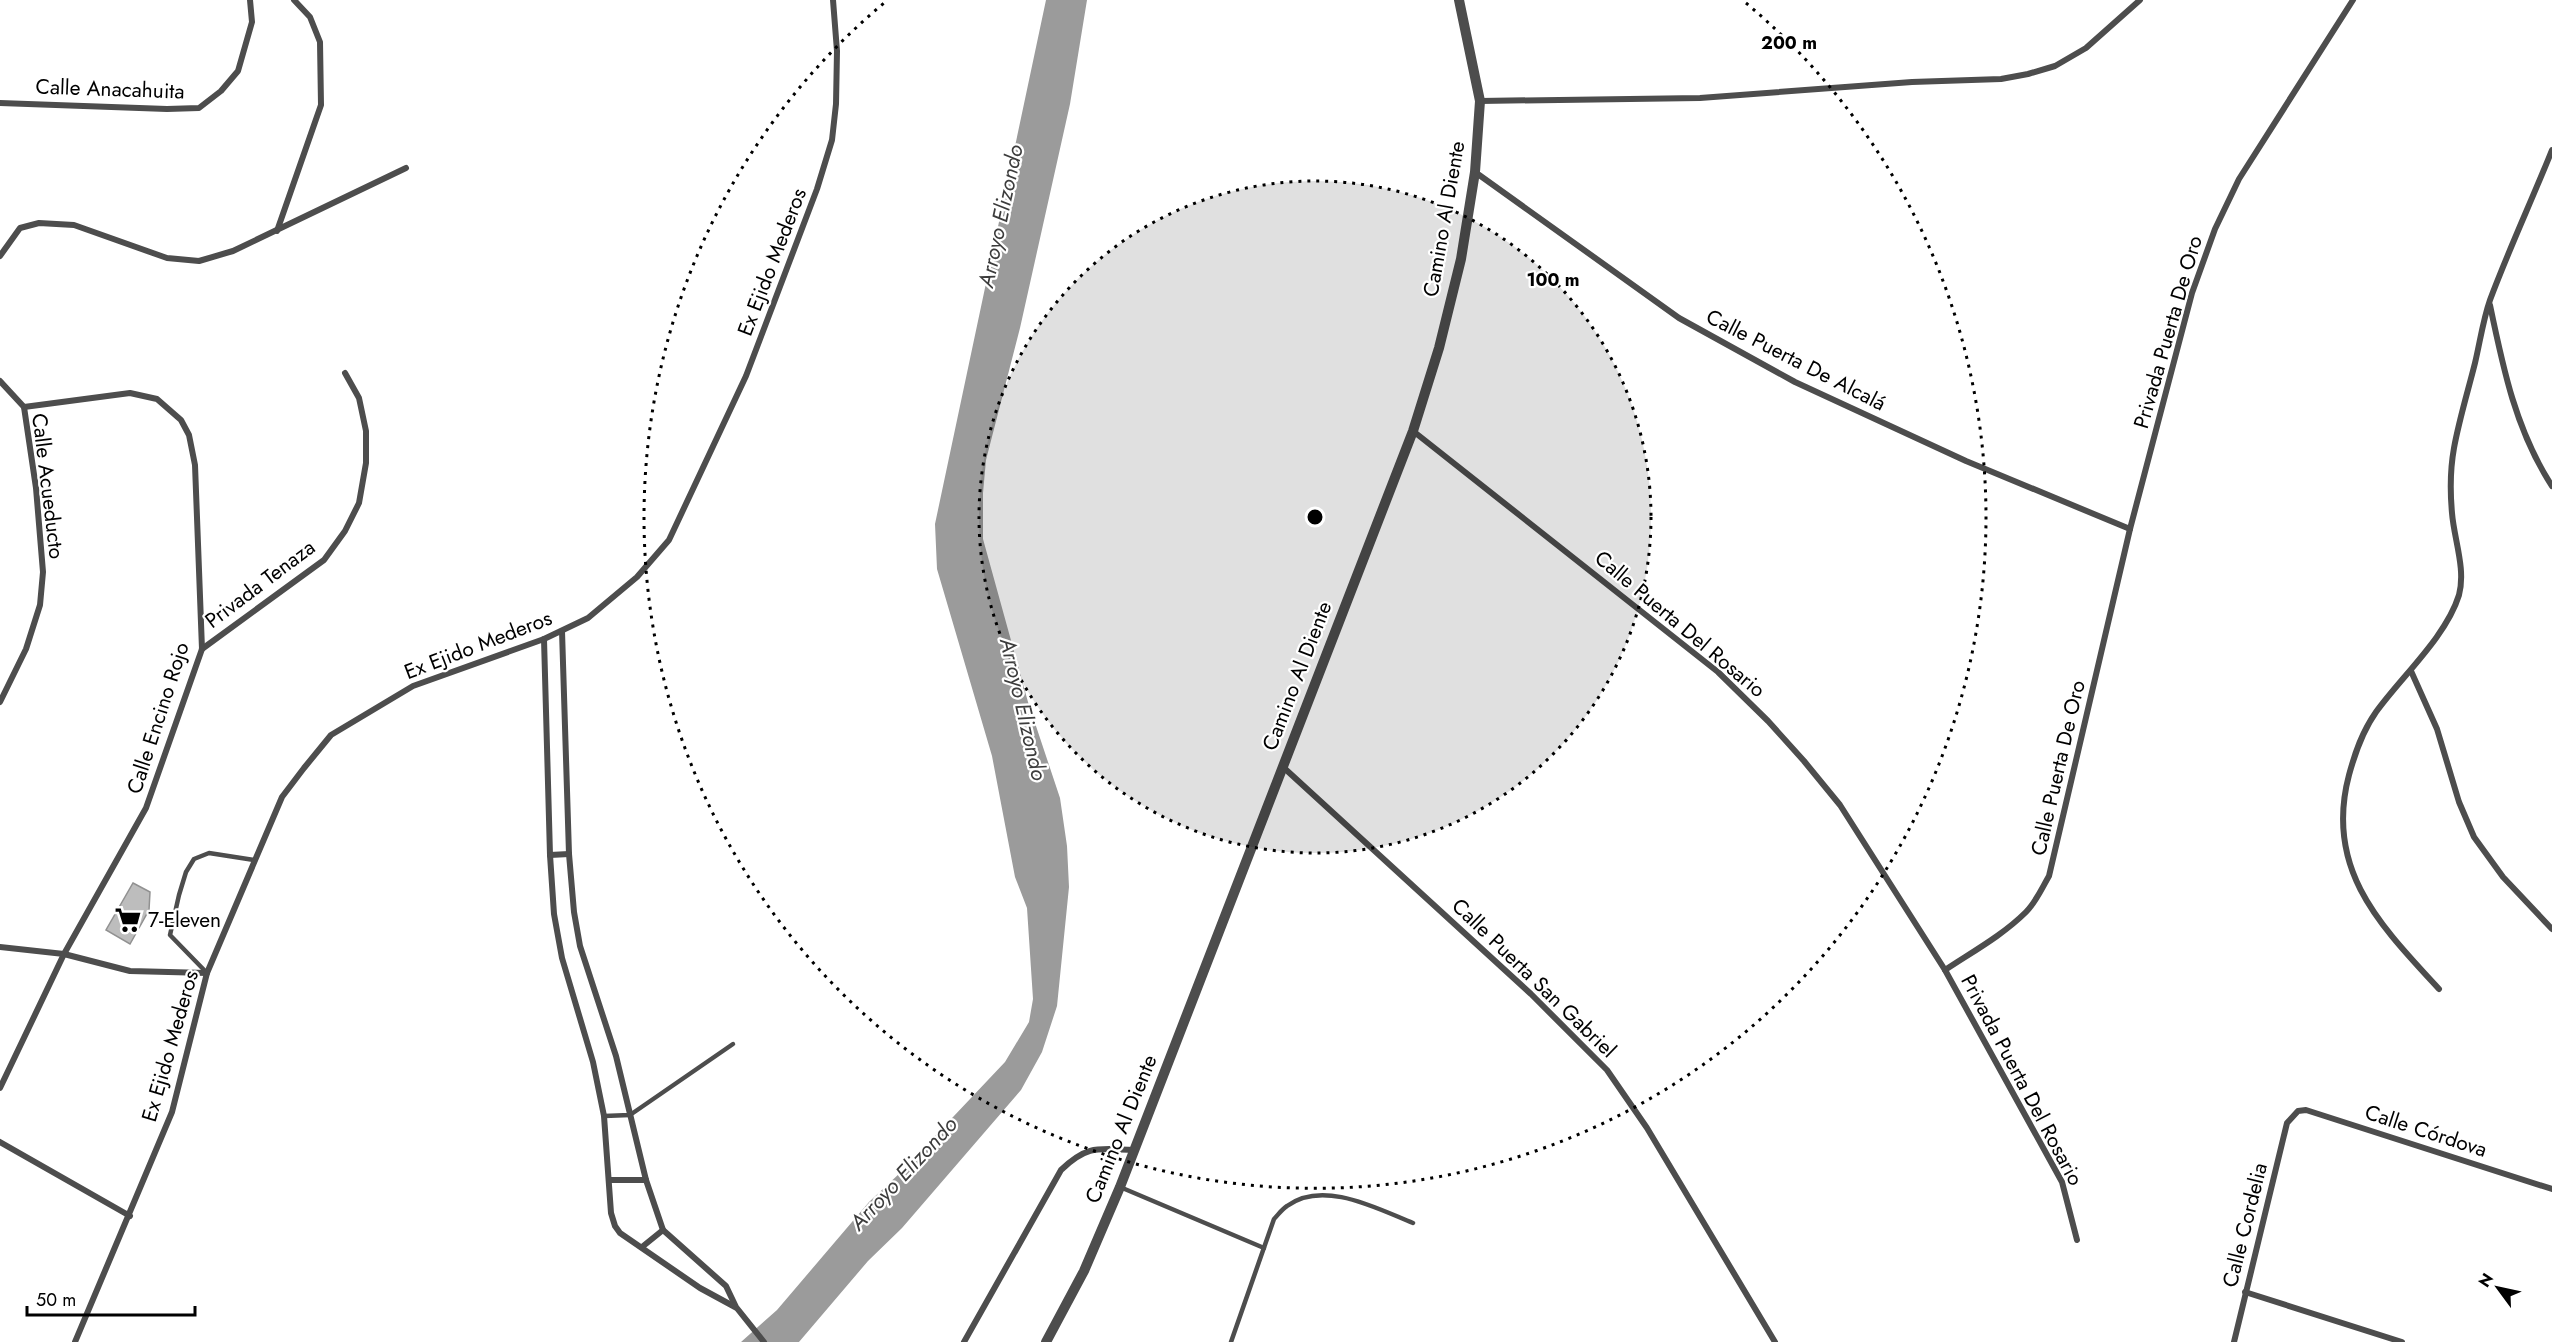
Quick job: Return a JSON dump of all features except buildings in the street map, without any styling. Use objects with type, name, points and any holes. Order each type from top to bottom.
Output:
[{"type":"street","name":"Calle Anacahuita","points":[[0,103],[167,109],[199,108],[221,91],[238,71],[252,22],[250,0]]},
{"type":"street","points":[[277,231],[321,105],[320,42],[310,17],[294,0]]},
{"type":"street","name":"Ex Ejido Mederos","points":[[75,1342],[172,1112],[207,973],[282,797],[331,735],[413,686],[544,639],[588,618],[637,578],[669,540],[746,376],[817,189],[832,140],[837,51],[833,0]]},
{"type":"street","name":"Camino Al Diente","points":[[1046,1342],[1084,1271],[1120,1187],[1413,431],[1461,259],[1475,172],[1480,101],[1459,0]]},
{"type":"street","points":[[1480,101],[1700,98],[1912,82],[2001,79],[2055,66],[2086,48],[2140,0]]},
{"type":"street","name":"Privada Puerta De Oro","points":[[2130,529],[2192,292],[2215,229],[2240,179],[2352,0]]},
{"type":"street","points":[[2439,989],[2390,936],[2364,897],[2347,861],[2341,828],[2345,790],[2356,746],[2376,712],[2411,671],[2447,621],[2458,596],[2461,577],[2452,513],[2451,478],[2454,448],[2490,302],[2552,150]]},
{"type":"street","points":[[0,256],[20,228],[39,223],[74,225],[167,258],[199,261],[233,251],[406,168]]},
{"type":"street","name":"Calle Puerta De Alcalá","points":[[1475,172],[1679,318],[1784,376],[1966,461],[2130,529]]},
{"type":"street","points":[[2490,302],[2504,374],[2513,404],[2528,442],[2552,486]]},
{"type":"street","name":"Privada Tenaza","points":[[202,649],[324,560],[345,531],[359,503],[366,463],[366,430],[358,398],[345,373]]},
{"type":"street","name":"Calle Acueducto","points":[[0,381],[24,407],[36,488],[43,573],[40,605],[26,649],[0,702]]},
{"type":"street","name":"Calle Encino Rojo","points":[[0,1088],[64,954],[146,808],[202,649],[195,465],[189,435],[181,420],[157,399],[130,393],[24,407]]},
{"type":"street","name":"Calle Puerta Del Rosario","points":[[1413,431],[1718,672],[1768,721],[1840,805],[1945,970]]},
{"type":"street","name":"Calle Puerta De Oro","points":[[1945,970],[2010,926],[2027,911],[2038,897],[2049,876],[2130,529]]},
{"type":"street","points":[[562,631],[569,854],[574,912],[580,946],[616,1056],[646,1180],[663,1230],[726,1286],[736,1307],[764,1342]]},
{"type":"street","points":[[544,639],[550,855],[554,914],[562,958],[593,1062],[604,1116],[615,1226],[621,1233],[700,1288],[736,1307]]},
{"type":"street","points":[[2411,671],[2437,729],[2459,802],[2474,837],[2503,877],[2552,929]]},
{"type":"street","name":"Calle Puerta San Gabriel","points":[[1283,767],[1531,993],[1607,1070],[1647,1128],[1775,1342]]},
{"type":"street","points":[[550,855],[569,854]]},
{"type":"street","points":[[0,947],[64,954],[130,971],[207,973]]},
{"type":"street","name":"Privada Puerta Del Rosario","points":[[1945,970],[2062,1182],[2077,1240]]},
{"type":"street","name":"Calle Córdova","points":[[2291,1116],[2298,1111],[2306,1110],[2552,1189]]},
{"type":"street","name":"Calle Cordelia","points":[[2234,1342],[2287,1123],[2291,1116]]},
{"type":"street","points":[[0,1142],[130,1216]]},
{"type":"street","points":[[964,1342],[1061,1170],[1076,1156],[1093,1149],[1134,1150]]},
{"type":"street","points":[[609,1180],[646,1180]]},
{"type":"street","points":[[642,1247],[663,1230]]},
{"type":"street","points":[[2245,1292],[2402,1342]]},
{"type":"lane","points":[[207,973],[170,935],[171,921],[186,872],[194,859],[209,853],[254,860]]},
{"type":"lane","points":[[604,1116],[630,1115],[733,1044]]},
{"type":"lane","points":[[1120,1187],[1263,1248]]},
{"type":"lane","points":[[1231,1342],[1274,1219],[1287,1205],[1307,1196],[1331,1196],[1363,1204],[1413,1223]]},
{"type":"water","name":"Arroyo Elizondo","points":[[1046,0],[1087,0],[1070,104],[1020,328],[986,460],[983,539],[1028,702],[1060,798],[1067,846],[1069,887],[1057,1006],[1042,1052],[1021,1090],[902,1228],[868,1261],[799,1342],[741,1342],[777,1310],[869,1202],[901,1172],[1005,1062],[1029,1022],[1033,999],[1027,908],[1015,877],[992,756],[937,569],[935,524]]},
{"type":"place","name":"7-Eleven","points":[[128,920]]}]
